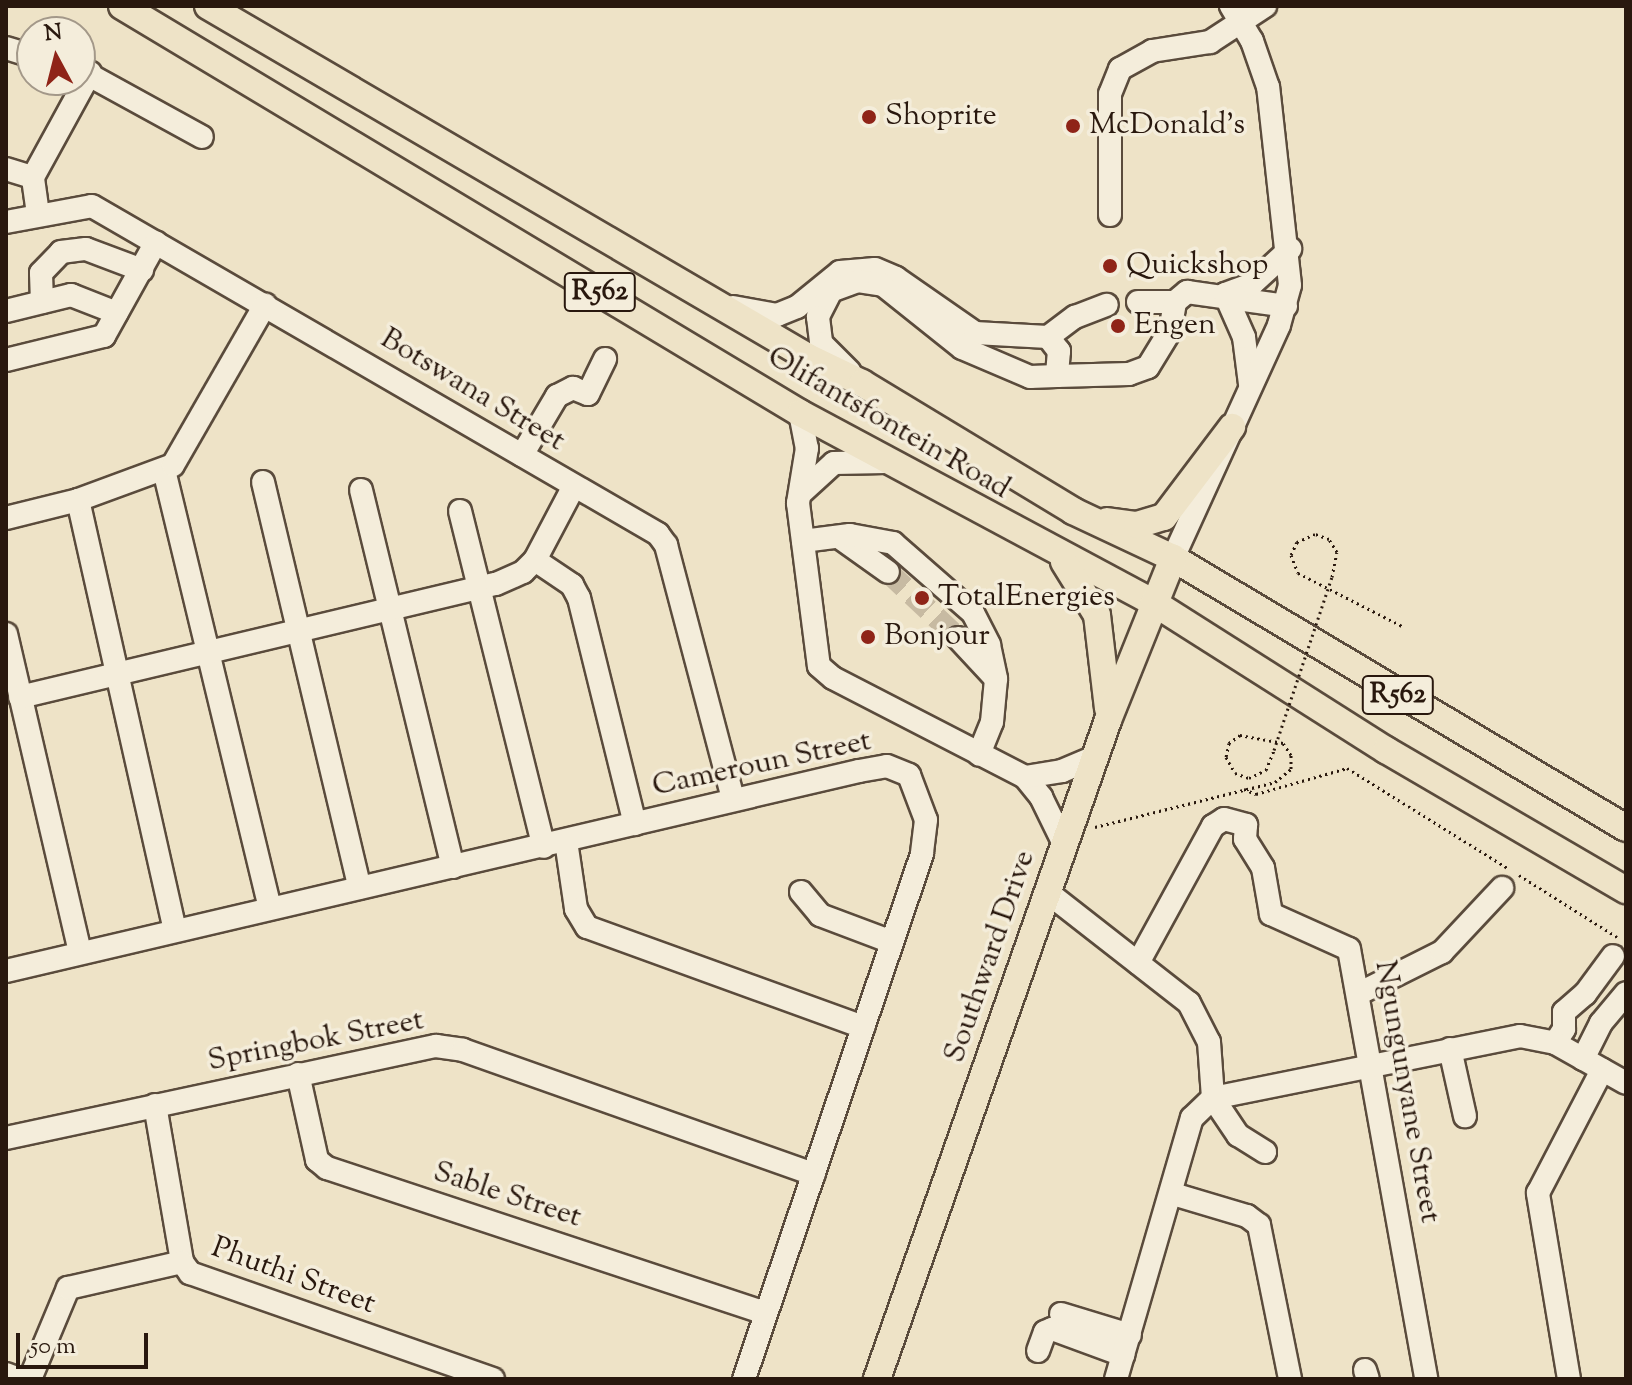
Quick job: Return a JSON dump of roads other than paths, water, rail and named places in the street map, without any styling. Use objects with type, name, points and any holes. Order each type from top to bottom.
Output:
[{"type":"main road","name":"Olifantsfontein Road","points":[[122,6],[800,413],[1060,557],[1154,603],[1386,750],[1626,890]]},
{"type":"main road","name":"Olifantsfontein Road","points":[[208,6],[704,297],[862,383],[1073,511],[1173,558],[1626,828]]},
{"type":"main road","points":[[1073,511],[1137,525],[1164,517],[1232,427]]},
{"type":"main road","points":[[1060,557],[1097,615],[1108,720]]},
{"type":"main road","name":"Southward Drive","points":[[877,1379],[1108,720],[1173,558]]},
{"type":"street","points":[[1110,215],[1110,94],[1120,69],[1152,51],[1210,42],[1236,15],[1265,6]]},
{"type":"street","points":[[1173,558],[1286,306],[1290,249],[1268,87],[1236,15]]},
{"type":"street","points":[[96,78],[202,137]]},
{"type":"street","points":[[38,214],[33,177],[73,96]]},
{"type":"street","points":[[6,169],[33,177]]},
{"type":"street","name":"Botswana Street","points":[[6,222],[88,205],[522,455],[665,542],[733,798]]},
{"type":"street","points":[[6,360],[104,336],[156,242]]},
{"type":"street","points":[[42,302],[41,273],[61,252],[86,249],[142,270]]},
{"type":"street","points":[[1225,294],[1252,284],[1290,249]]},
{"type":"street","points":[[704,297],[751,313],[777,315],[797,307],[833,276],[865,268],[896,278],[981,335],[1048,337],[1075,317],[1107,305]]},
{"type":"street","points":[[862,383],[827,351],[818,326],[826,297],[858,281],[890,289],[975,355],[1034,379],[1129,374],[1148,367],[1170,331],[1175,302]]},
{"type":"street","points":[[1138,302],[1175,302],[1192,291],[1286,306]]},
{"type":"street","points":[[1225,294],[1244,337],[1250,389]]},
{"type":"street","points":[[6,311],[71,295],[117,313]]},
{"type":"street","points":[[6,518],[78,500],[164,470],[182,454],[265,305]]},
{"type":"street","points":[[1048,337],[1059,351],[1057,376]]},
{"type":"street","points":[[522,455],[557,396],[573,388],[588,394],[605,359]]},
{"type":"street","points":[[800,413],[807,448],[798,496],[815,650],[823,670],[1025,777],[1066,838]]},
{"type":"street","points":[[798,496],[834,463],[886,462]]},
{"type":"street","points":[[164,470],[270,908]]},
{"type":"street","points":[[263,482],[360,888]]},
{"type":"street","points":[[20,697],[510,579],[535,560],[574,486]]},
{"type":"street","points":[[361,490],[453,867]]},
{"type":"street","points":[[78,500],[175,929]]},
{"type":"street","points":[[460,511],[555,844],[576,909],[587,927],[863,1027]]},
{"type":"street","points":[[803,541],[839,537],[893,543],[929,570],[980,623],[996,679],[992,722],[979,754]]},
{"type":"street","points":[[839,537],[888,572]]},
{"type":"street","points":[[535,560],[572,585],[579,598],[635,824]]},
{"type":"street","points":[[6,634],[80,953]]},
{"type":"street","points":[[958,638],[996,679]]},
{"type":"street","points":[[1025,777],[1062,771],[1095,757]]},
{"type":"street","name":"Cameroun Street","points":[[6,971],[175,929],[555,844],[733,798],[887,766],[909,775],[921,801],[926,834],[744,1379]]},
{"type":"street","name":"Ngungunyane Street","points":[[1138,963],[1214,823],[1234,819],[1246,825],[1245,839],[1263,868],[1268,911],[1349,949],[1421,1378]]},
{"type":"street","points":[[1358,994],[1442,952],[1502,888]]},
{"type":"street","points":[[801,892],[820,915],[892,942]]},
{"type":"street","points":[[1047,892],[1180,996],[1201,1020],[1212,1057],[1213,1098],[1238,1135],[1265,1152]]},
{"type":"street","points":[[1555,1043],[1564,1029],[1564,1012],[1585,994],[1620,949]]},
{"type":"street","points":[[1569,1379],[1538,1193],[1592,1064],[1601,1023],[1626,993]]},
{"type":"street","points":[[1116,1379],[1173,1194],[1192,1118],[1213,1098],[1520,1036],[1555,1043],[1626,1083]]},
{"type":"street","name":"Springbok Street","points":[[6,1138],[416,1047],[450,1047],[814,1174]]},
{"type":"street","points":[[1450,1049],[1465,1116]]},
{"type":"street","name":"Sable Street","points":[[298,1074],[317,1160],[327,1168],[765,1313]]},
{"type":"street","name":"Phuthi Street","points":[[155,1105],[182,1262],[199,1279],[493,1379]]},
{"type":"street","points":[[1173,1194],[1247,1216],[1259,1225],[1290,1379]]},
{"type":"street","points":[[30,1379],[68,1288],[182,1262]]},
{"type":"street","points":[[1061,1314],[1126,1345]]},
{"type":"street","points":[[1038,1351],[1045,1332],[1052,1329],[1126,1345]]},
{"type":"street","points":[[6,1374],[19,1379]]},
{"type":"tunnel","points":[[888,572],[958,638]]},
{"type":"place","name":"Shoprite","points":[[869,117]]},
{"type":"place","name":"McDonald's","points":[[1073,126]]},
{"type":"place","name":"Quickshop","points":[[1110,266]]},
{"type":"place","name":"Engen","points":[[1118,326]]},
{"type":"place","name":"TotalEnergies","points":[[922,598]]},
{"type":"place","name":"Bonjour","points":[[868,637]]}]
